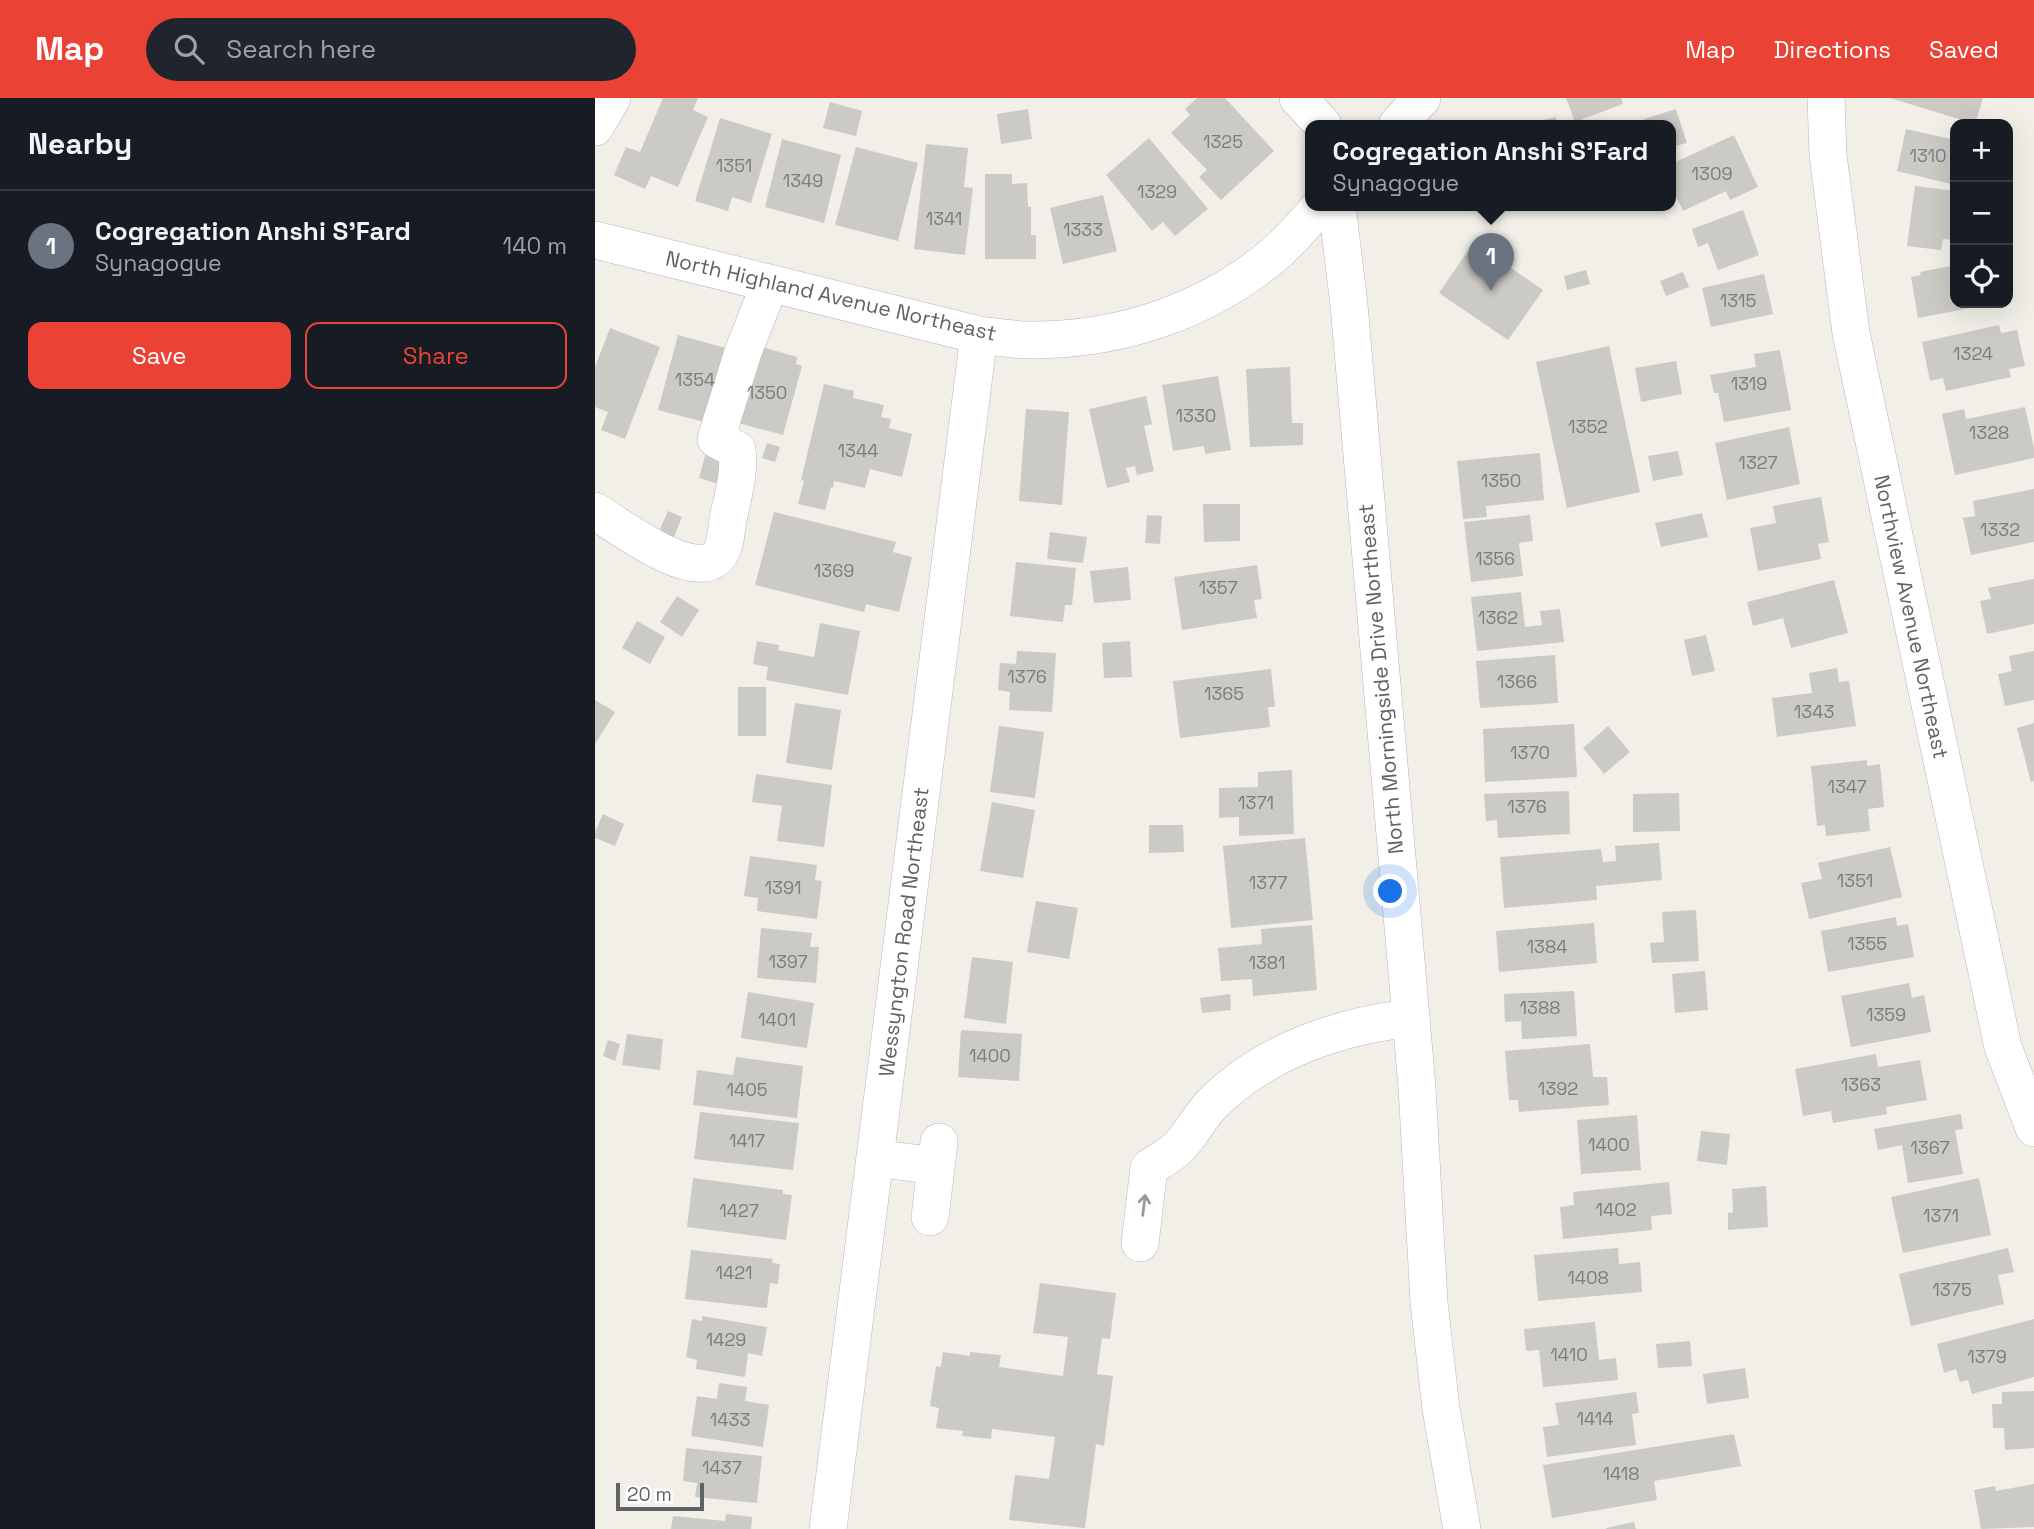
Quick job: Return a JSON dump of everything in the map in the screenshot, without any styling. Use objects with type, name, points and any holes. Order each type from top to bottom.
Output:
[{"type":"street","points":[[595,127],[612,98]]},
{"type":"street","points":[[1298,98],[1318,120]]},
{"type":"street","points":[[1402,120],[1422,98]]},
{"type":"street","name":"Northview Avenue Northeast","points":[[1826,98],[1828,155],[1851,333],[2003,1047],[2034,1128]]},
{"type":"street","name":"North Highland Avenue Northeast","points":[[595,240],[979,335],[1030,340],[1074,339],[1117,332],[1160,320],[1200,303],[1244,278],[1279,251],[1316,211]]},
{"type":"street","name":"North Morningside Drive Northeast","points":[[1338,211],[1349,305],[1418,1100],[1429,1302],[1441,1409],[1462,1529]]},
{"type":"street","points":[[595,511],[662,552],[685,561],[704,564],[717,558],[724,545],[739,464],[737,450],[716,439],[743,352],[770,284]]},
{"type":"street","name":"Wessyngton Road Northeast","points":[[828,1529],[979,335]]},
{"type":"street","points":[[1140,1242],[1149,1168],[1178,1149],[1212,1104],[1252,1071],[1328,1034],[1372,1022],[1411,1018]]},
{"type":"street","points":[[875,1158],[937,1154],[930,1217]]},
{"type":"building","points":[[663,98],[698,98],[693,110],[708,117],[678,187],[651,176],[645,189],[614,175],[626,147],[640,152]]},
{"type":"building","points":[[1197,98],[1225,98],[1274,151],[1221,200],[1199,177],[1207,170],[1171,133],[1190,115],[1185,109]]},
{"type":"building","points":[[1566,98],[1621,98],[1623,104],[1574,120]]},
{"type":"building","points":[[1890,98],[1983,98],[1977,119],[1959,119]]},
{"type":"building","points":[[830,102],[862,111],[856,136],[823,128]]},
{"type":"building","points":[[1028,109],[1032,139],[1001,144],[997,114]]},
{"type":"building","points":[[1676,109],[1687,143],[1676,146],[1676,120],[1644,119]]},
{"type":"building","points":[[720,118],[772,134],[751,203],[732,197],[728,211],[695,201]]},
{"type":"building","points":[[1906,129],[1950,139],[1950,184],[1897,171]]},
{"type":"building","points":[[1734,135],[1758,187],[1730,200],[1726,191],[1683,211],[1676,196],[1676,162]]},
{"type":"building","points":[[1149,138],[1208,209],[1175,236],[1163,222],[1152,231],[1106,175]]},
{"type":"building","points":[[782,139],[841,155],[824,223],[765,207]]},
{"type":"building","points":[[926,144],[968,148],[964,187],[973,188],[965,255],[914,249]]},
{"type":"building","points":[[856,147],[918,163],[898,241],[835,225]]},
{"type":"building","points":[[985,174],[1012,174],[1012,184],[1027,183],[1028,207],[1031,207],[1031,235],[1036,235],[1036,259],[985,259]]},
{"type":"building","points":[[1915,186],[1950,190],[1950,240],[1943,239],[1941,250],[1907,246]]},
{"type":"building","points":[[1103,195],[1117,251],[1063,264],[1050,208]]},
{"type":"building","points":[[1743,210],[1759,255],[1718,270],[1708,243],[1698,247],[1692,229]]},
{"type":"building","points":[[1474,242],[1543,290],[1508,340],[1439,293]]},
{"type":"building","points":[[1950,266],[1950,308],[1970,308],[1918,318],[1911,277],[1921,275],[1920,272]]},
{"type":"building","points":[[1586,270],[1590,284],[1567,290],[1564,276]]},
{"type":"building","points":[[1683,272],[1689,287],[1666,296],[1660,281]]},
{"type":"building","points":[[1764,274],[1773,314],[1711,327],[1702,288]]},
{"type":"building","points":[[1999,325],[2001,333],[2017,330],[2025,366],[2009,369],[2011,377],[1946,391],[1943,378],[1930,381],[1922,342]]},
{"type":"building","points":[[610,328],[660,347],[625,439],[601,430],[608,412],[595,407],[595,367]]},
{"type":"building","points":[[678,335],[733,350],[712,424],[658,410]]},
{"type":"building","points":[[752,344],[797,357],[796,364],[802,366],[783,435],[731,421]]},
{"type":"building","points":[[1609,346],[1640,492],[1567,508],[1536,362]]},
{"type":"building","points":[[1780,350],[1791,410],[1724,422],[1718,393],[1714,393],[1710,375],[1756,367],[1754,354]]},
{"type":"building","points":[[1676,361],[1682,394],[1641,402],[1635,368]]},
{"type":"building","points":[[1290,367],[1292,423],[1303,423],[1303,445],[1250,447],[1246,369]]},
{"type":"building","points":[[1218,376],[1231,450],[1205,454],[1204,446],[1173,451],[1162,385]]},
{"type":"building","points":[[824,384],[854,391],[853,398],[884,405],[881,417],[891,419],[889,428],[912,434],[902,477],[870,469],[865,488],[834,481],[825,510],[798,504],[804,481],[801,480]]},
{"type":"building","points":[[1146,396],[1152,424],[1144,426],[1154,471],[1137,475],[1135,466],[1126,468],[1130,482],[1107,488],[1089,409]]},
{"type":"building","points":[[2025,407],[2034,458],[1955,475],[1942,414],[1964,409],[1966,419]]},
{"type":"building","points":[[1026,409],[1069,412],[1062,505],[1019,501]]},
{"type":"building","points":[[1789,427],[1800,484],[1727,500],[1715,443]]},
{"type":"building","points":[[767,443],[780,447],[775,462],[762,458]]},
{"type":"building","points":[[708,445],[734,453],[725,486],[699,478]]},
{"type":"building","points":[[1678,451],[1683,475],[1653,481],[1648,456]]},
{"type":"building","points":[[1540,453],[1544,500],[1486,506],[1487,517],[1463,519],[1457,461]]},
{"type":"building","points":[[2034,489],[2034,542],[1971,555],[1963,518],[1975,516],[1973,501]]},
{"type":"building","points":[[1821,497],[1829,542],[1818,544],[1821,559],[1758,571],[1750,528],[1776,523],[1773,506]]},
{"type":"building","points":[[1203,504],[1240,504],[1240,541],[1204,542]]},
{"type":"building","points":[[668,511],[682,517],[674,537],[659,531]]},
{"type":"building","points":[[774,512],[896,542],[893,552],[912,557],[899,612],[866,604],[864,612],[755,585]]},
{"type":"building","points":[[1702,513],[1708,537],[1661,547],[1655,523]]},
{"type":"building","points":[[1147,515],[1162,516],[1160,544],[1145,543]]},
{"type":"building","points":[[1530,515],[1533,541],[1519,543],[1523,576],[1471,582],[1464,522]]},
{"type":"building","points":[[1050,532],[1087,537],[1083,563],[1047,559]]},
{"type":"building","points":[[1016,562],[1076,568],[1072,605],[1065,605],[1063,622],[1010,616]]},
{"type":"building","points":[[1257,565],[1262,599],[1254,600],[1257,618],[1182,630],[1174,577]]},
{"type":"building","points":[[1128,567],[1131,600],[1094,603],[1090,571]]},
{"type":"building","points":[[2034,579],[2034,624],[1987,634],[1980,601],[1991,599],[1988,588]]},
{"type":"building","points":[[1834,580],[1848,633],[1791,648],[1783,618],[1753,626],[1747,602]]},
{"type":"building","points":[[1521,592],[1525,627],[1542,625],[1540,611],[1560,609],[1564,642],[1477,651],[1471,597]]},
{"type":"building","points":[[677,596],[699,610],[682,637],[660,622]]},
{"type":"building","points":[[637,621],[665,637],[650,664],[622,648]]},
{"type":"building","points":[[820,623],[860,631],[848,695],[766,680],[768,667],[753,664],[757,641],[779,645],[778,650],[814,657]]},
{"type":"building","points":[[1706,635],[1715,671],[1692,676],[1684,640]]},
{"type":"building","points":[[1130,641],[1132,677],[1104,678],[1102,643]]},
{"type":"building","points":[[1017,651],[1056,653],[1052,712],[1009,710],[1010,692],[998,690],[1000,663],[1016,664]]},
{"type":"building","points":[[2034,651],[2034,700],[2005,706],[1998,674],[2012,671],[2009,656]]},
{"type":"building","points":[[1555,655],[1558,703],[1480,708],[1476,661]]},
{"type":"building","points":[[1837,668],[1839,682],[1849,681],[1856,726],[1777,737],[1772,698],[1812,693],[1809,673]]},
{"type":"building","points":[[1271,669],[1275,707],[1268,707],[1270,727],[1180,738],[1173,681]]},
{"type":"building","points":[[738,687],[766,687],[766,736],[738,736]]},
{"type":"building","points":[[595,700],[615,712],[595,744]]},
{"type":"building","points":[[795,703],[841,710],[832,770],[786,763]]},
{"type":"building","points":[[2034,723],[2034,781],[2031,782],[2017,728]]},
{"type":"building","points":[[1574,724],[1577,777],[1485,782],[1483,729]]},
{"type":"building","points":[[999,726],[1044,732],[1035,798],[990,792]]},
{"type":"building","points":[[1608,726],[1630,752],[1604,774],[1583,748]]},
{"type":"building","points":[[1867,760],[1867,766],[1880,764],[1884,807],[1868,809],[1870,831],[1826,836],[1825,825],[1817,826],[1811,766]]},
{"type":"building","points":[[1292,770],[1294,834],[1239,836],[1239,817],[1219,818],[1219,788],[1258,787],[1258,772]]},
{"type":"building","points":[[756,774],[832,785],[824,847],[777,841],[782,806],[752,802]]},
{"type":"building","points":[[1569,791],[1570,834],[1498,838],[1497,820],[1486,821],[1484,794]]},
{"type":"building","points":[[1679,793],[1680,831],[1633,832],[1633,794]]},
{"type":"building","points":[[992,802],[1035,810],[1023,878],[980,871]]},
{"type":"building","points":[[603,814],[624,824],[615,846],[595,838]]},
{"type":"building","points":[[1149,825],[1183,825],[1184,852],[1149,853]]},
{"type":"building","points":[[1305,838],[1313,920],[1231,928],[1223,846]]},
{"type":"building","points":[[1659,843],[1662,880],[1596,886],[1597,900],[1504,908],[1500,857],[1601,849],[1603,862],[1616,861],[1615,846]]},
{"type":"building","points":[[1890,847],[1902,897],[1809,919],[1801,883],[1822,879],[1818,863]]},
{"type":"building","points":[[750,856],[817,865],[815,880],[822,881],[817,919],[757,911],[758,898],[744,896]]},
{"type":"building","points":[[1036,901],[1078,908],[1069,959],[1027,952]]},
{"type":"building","points":[[1696,910],[1699,961],[1652,963],[1650,943],[1664,942],[1662,912]]},
{"type":"building","points":[[1896,917],[1897,926],[1908,924],[1914,957],[1828,972],[1821,931]]},
{"type":"building","points":[[1594,923],[1597,963],[1499,972],[1496,931]]},
{"type":"building","points":[[1312,925],[1317,990],[1253,996],[1252,979],[1221,981],[1218,948],[1262,944],[1261,929]]},
{"type":"building","points":[[761,928],[812,933],[810,947],[819,947],[816,983],[757,978]]},
{"type":"building","points":[[972,957],[1013,962],[1006,1024],[964,1018]]},
{"type":"building","points":[[1705,971],[1708,1010],[1675,1013],[1672,974]]},
{"type":"building","points":[[1909,983],[1912,998],[1924,995],[1931,1032],[1851,1047],[1841,996]]},
{"type":"building","points":[[1574,991],[1577,1036],[1522,1039],[1521,1021],[1505,1022],[1504,994]]},
{"type":"building","points":[[748,992],[814,1003],[807,1048],[741,1038]]},
{"type":"building","points":[[1230,994],[1231,1010],[1202,1013],[1200,998]]},
{"type":"building","points":[[961,1030],[1022,1034],[1019,1081],[958,1077]]},
{"type":"building","points":[[627,1034],[663,1039],[660,1070],[622,1065]]},
{"type":"building","points":[[608,1040],[620,1044],[615,1061],[603,1056]]},
{"type":"building","points":[[1590,1044],[1593,1077],[1607,1077],[1609,1105],[1519,1112],[1518,1100],[1509,1100],[1505,1051]]},
{"type":"building","points":[[1876,1054],[1878,1067],[1920,1060],[1927,1100],[1886,1107],[1887,1114],[1833,1123],[1831,1111],[1803,1116],[1795,1069]]},
{"type":"building","points":[[736,1057],[803,1066],[797,1118],[693,1105],[697,1070],[733,1075]]},
{"type":"building","points":[[700,1112],[799,1123],[793,1170],[694,1159]]},
{"type":"building","points":[[1961,1114],[1963,1129],[1955,1130],[1963,1174],[1908,1183],[1902,1145],[1878,1150],[1874,1129]]},
{"type":"building","points":[[1637,1115],[1641,1170],[1581,1174],[1577,1120]]},
{"type":"building","points":[[1701,1131],[1730,1134],[1727,1165],[1697,1161]]},
{"type":"building","points":[[693,1178],[783,1190],[783,1194],[792,1195],[786,1240],[687,1227]]},
{"type":"building","points":[[1979,1178],[1991,1235],[1903,1253],[1891,1197]]},
{"type":"building","points":[[1669,1182],[1672,1214],[1651,1216],[1652,1230],[1563,1239],[1560,1207],[1574,1205],[1573,1192]]},
{"type":"building","points":[[1766,1186],[1768,1227],[1728,1230],[1728,1213],[1733,1212],[1732,1189]]},
{"type":"building","points":[[1618,1248],[1619,1264],[1640,1262],[1642,1292],[1538,1301],[1534,1255]]},
{"type":"building","points":[[2008,1248],[2014,1272],[1998,1275],[2004,1304],[1911,1326],[1899,1274]]},
{"type":"building","points":[[691,1250],[773,1259],[772,1263],[780,1264],[778,1284],[770,1283],[767,1308],[685,1299]]},
{"type":"building","points":[[1040,1283],[1116,1293],[1110,1339],[1102,1338],[1097,1374],[1113,1376],[1104,1446],[1096,1444],[1085,1528],[1009,1520],[1015,1475],[1049,1479],[1055,1437],[992,1429],[991,1439],[962,1436],[963,1431],[936,1428],[939,1408],[930,1406],[936,1366],[941,1367],[943,1352],[970,1356],[970,1352],[1001,1355],[999,1367],[1063,1376],[1068,1337],[1033,1333]]},
{"type":"building","points":[[702,1316],[767,1327],[762,1356],[748,1353],[745,1377],[696,1369],[697,1360],[686,1357],[692,1319],[702,1321]]},
{"type":"building","points":[[2034,1319],[2034,1377],[1972,1394],[1968,1380],[1960,1382],[1956,1369],[1944,1373],[1937,1344]]},
{"type":"building","points":[[1595,1322],[1599,1360],[1616,1358],[1618,1380],[1543,1387],[1539,1350],[1526,1351],[1524,1329]]},
{"type":"building","points":[[1690,1341],[1692,1366],[1658,1368],[1656,1344]]},
{"type":"building","points":[[1745,1368],[1749,1398],[1707,1404],[1703,1374]]},
{"type":"building","points":[[719,1383],[747,1387],[745,1401],[769,1405],[763,1447],[691,1436],[697,1396],[717,1399]]},
{"type":"building","points":[[2034,1391],[2034,1448],[2005,1450],[2004,1428],[1993,1428],[1992,1404],[2002,1404],[2002,1392]]},
{"type":"building","points":[[1636,1392],[1639,1413],[1632,1414],[1636,1445],[1547,1457],[1543,1427],[1559,1425],[1555,1403]]},
{"type":"building","points":[[1734,1434],[1741,1466],[1654,1481],[1657,1500],[1552,1518],[1543,1465]]},
{"type":"building","points":[[686,1448],[762,1456],[757,1503],[695,1497],[697,1483],[683,1481]]},
{"type":"building","points":[[2034,1484],[2034,1527],[1981,1529],[1974,1490],[1995,1486],[1996,1491]]},
{"type":"building","points":[[726,1514],[752,1517],[751,1529],[671,1529],[673,1516],[725,1521]]},
{"type":"building","points":[[1634,1522],[1636,1529],[1606,1529],[1606,1528]]},
{"type":"place","name":"Cogregation Anshi S'Fard","points":[[1491,291]]}]
